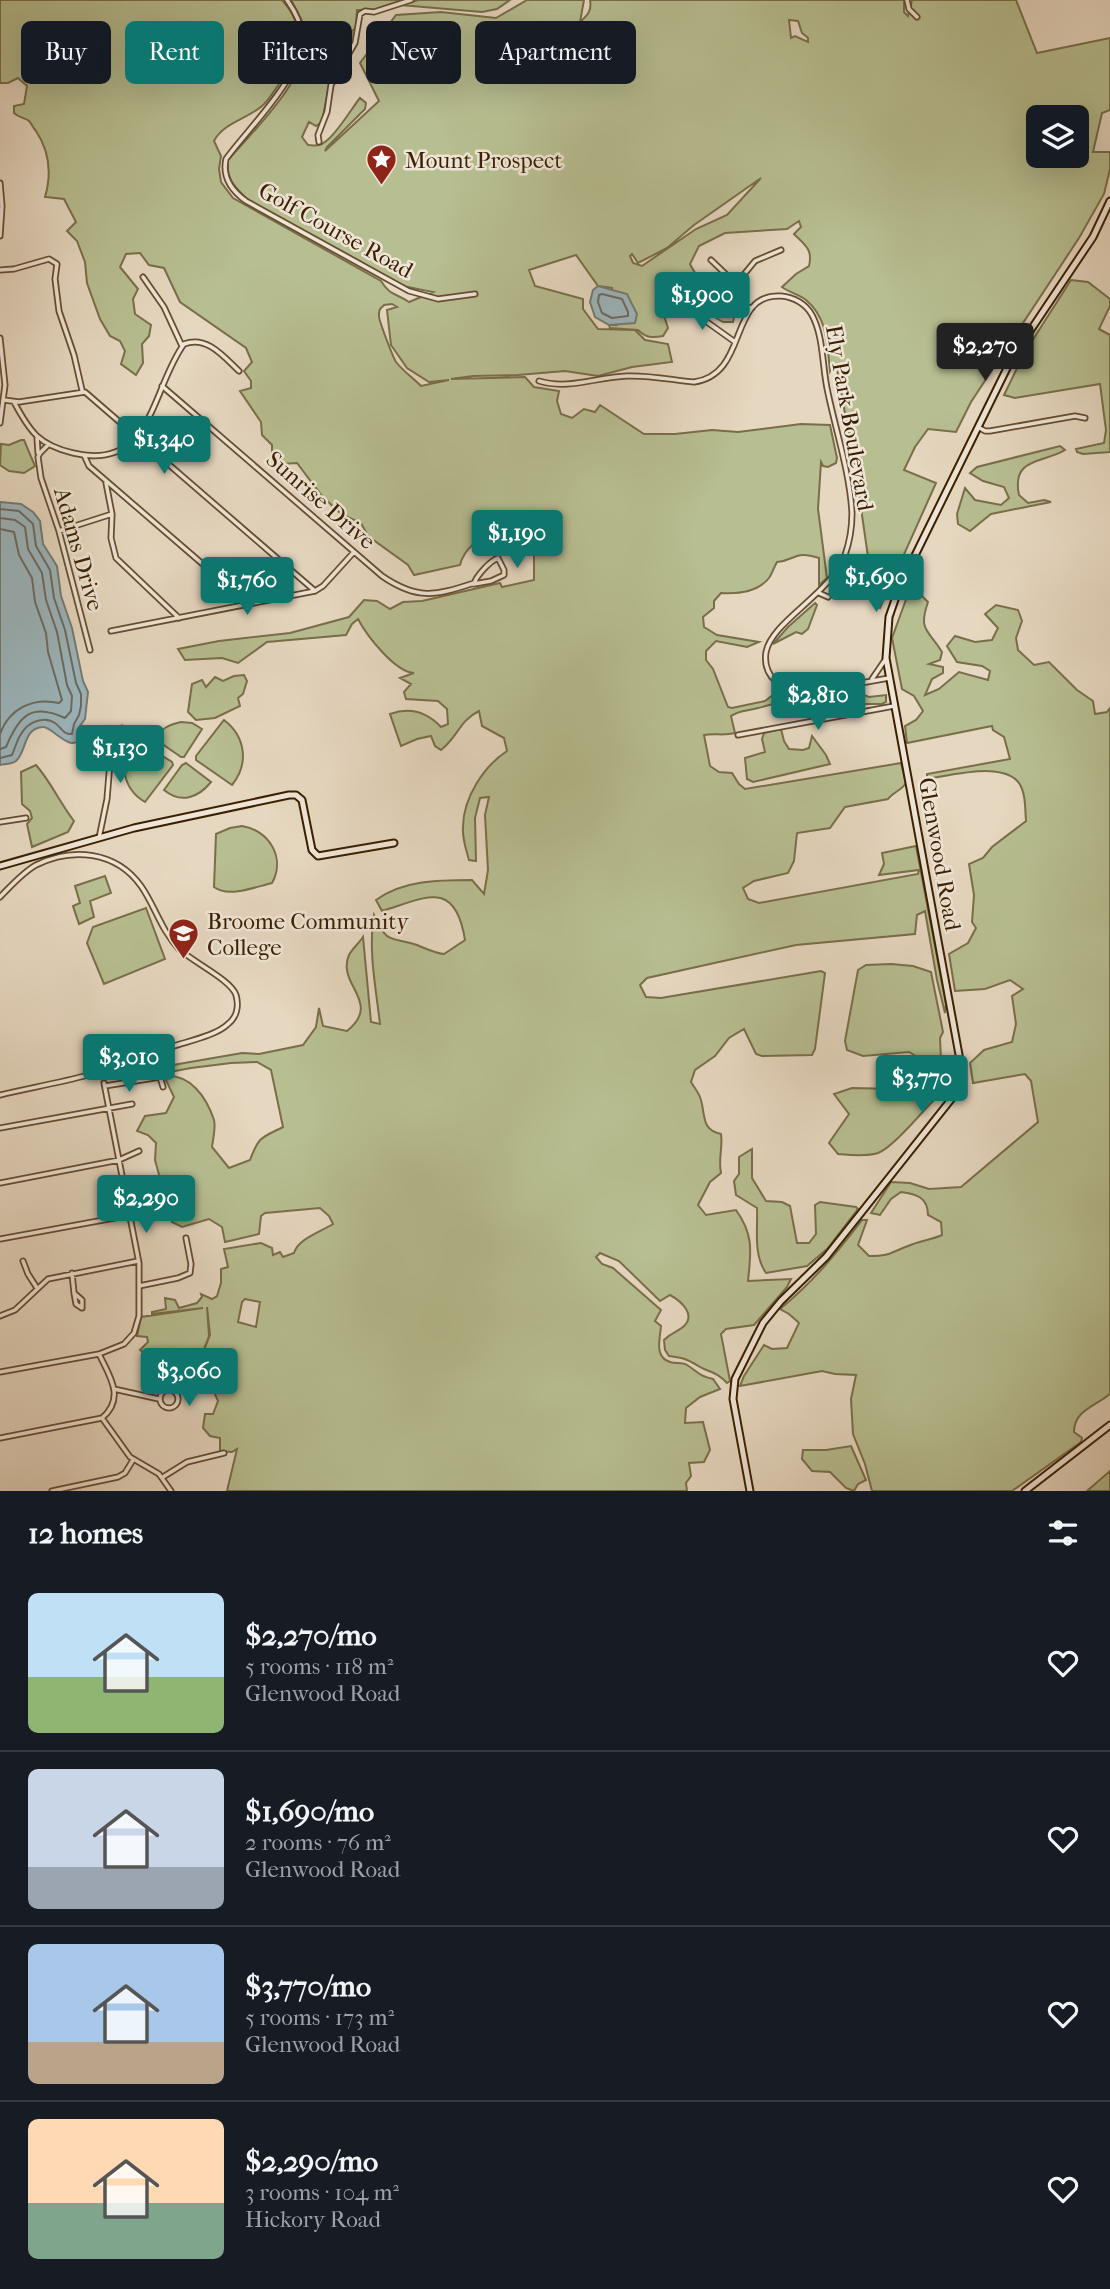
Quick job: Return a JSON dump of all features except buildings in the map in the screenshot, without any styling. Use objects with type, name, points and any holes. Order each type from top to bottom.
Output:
[{"type":"street","name":"Golf Course Road","points":[[287,0],[301,27],[300,56],[288,79],[226,159],[226,175],[230,184],[246,201],[410,291],[438,299],[475,294]]},
{"type":"street","points":[[319,142],[318,135],[327,112],[331,85],[355,43],[360,14],[411,0]]},
{"type":"street","points":[[908,0],[909,9],[917,17]]},
{"type":"street","points":[[0,183],[0,236]]},
{"type":"street","name":"Glenwood Road","points":[[750,1491],[733,1388],[763,1323],[780,1301],[826,1257],[947,1105],[953,1097],[962,1071],[886,658],[886,632],[893,605],[1012,358],[1093,237],[1110,201]]},
{"type":"street","points":[[539,382],[571,385],[624,376],[694,382],[715,375],[725,365],[745,318],[753,308],[734,301],[732,289],[735,283],[755,261],[780,250]]},
{"type":"street","points":[[0,270],[14,269],[42,260],[53,260],[57,264],[55,279],[59,311],[74,355],[82,391],[314,591]]},
{"type":"street","points":[[711,260],[735,283]]},
{"type":"street","points":[[143,278],[164,307],[182,346]]},
{"type":"street","name":"Ely Park Boulevard","points":[[753,308],[771,297],[792,298],[807,307],[817,329],[852,514],[852,530],[846,554],[837,572],[771,639],[766,655],[770,674],[782,687],[797,692],[889,678]]},
{"type":"street","points":[[679,302],[735,342]]},
{"type":"street","points":[[0,338],[5,382],[0,423]]},
{"type":"street","points":[[14,402],[37,438],[48,445],[94,456],[114,453],[137,437],[150,416],[182,346],[194,341],[207,345],[239,371]]},
{"type":"street","name":"Sunrise Drive","points":[[162,386],[382,576],[407,591],[434,593],[474,583],[481,584],[504,575],[500,559],[494,559],[474,583]]},
{"type":"street","points":[[4,400],[14,402],[82,391]]},
{"type":"street","points":[[978,427],[990,431],[1075,416],[1084,418]]},
{"type":"street","name":"Adams Drive","points":[[37,438],[41,478],[59,531],[90,649]]},
{"type":"street","points":[[38,457],[48,445]]},
{"type":"street","points":[[84,455],[87,464],[249,604]]},
{"type":"street","points":[[106,481],[112,514],[111,538],[116,558],[179,618]]},
{"type":"street","points":[[59,531],[112,514]]},
{"type":"street","points":[[111,631],[314,591],[323,586],[354,552]]},
{"type":"street","points":[[819,593],[828,597]]},
{"type":"street","points":[[870,681],[886,658]]},
{"type":"street","points":[[738,735],[894,706]]},
{"type":"street","points":[[99,838],[107,799],[110,762],[122,728]]},
{"type":"street","points":[[0,866],[176,819],[296,795],[302,800],[312,850],[318,856],[394,843]]},
{"type":"street","points":[[0,822],[26,818]]},
{"type":"street","points":[[0,897],[36,865],[73,854],[105,858],[135,878],[172,942],[187,956],[226,982],[234,991],[237,1009],[228,1025],[197,1039],[90,1075],[0,1095]]},
{"type":"street","points":[[0,1372],[99,1354],[124,1344],[134,1333],[139,1316],[138,1261],[104,1084],[160,1077],[163,1087]]},
{"type":"street","points":[[0,1128],[132,1104]]},
{"type":"street","points":[[0,1183],[119,1160],[139,1151]]},
{"type":"street","points":[[0,1239],[147,1212]]},
{"type":"street","points":[[139,1286],[178,1279],[190,1273],[186,1238]]},
{"type":"street","points":[[23,1261],[37,1288]]},
{"type":"street","points":[[0,1316],[15,1310],[48,1279],[138,1261]]},
{"type":"street","points":[[72,1273],[74,1293]]},
{"type":"street","points":[[0,1438],[102,1418],[111,1407],[114,1389],[112,1377],[99,1354]]},
{"type":"street","points":[[114,1389],[159,1399]]},
{"type":"street","points":[[170,1390],[175,1392],[178,1401],[176,1406],[170,1408],[162,1405],[159,1399],[164,1391],[170,1390]]},
{"type":"street","points":[[102,1418],[133,1460],[163,1477],[171,1491]]},
{"type":"street","points":[[1025,1491],[1110,1424]]},
{"type":"street","points":[[163,1477],[187,1462],[224,1453]]},
{"type":"street","points":[[52,1491],[118,1477],[125,1473],[133,1460]]},
{"type":"green space","points":[[0,0],[282,0],[295,21],[238,21],[238,84],[278,84],[265,104],[229,125],[214,141],[221,156],[221,182],[233,198],[381,281],[390,292],[409,302],[433,292],[403,286],[252,203],[237,189],[228,167],[228,160],[291,84],[330,84],[322,122],[316,126],[309,122],[302,137],[308,145],[324,143],[360,98],[366,103],[365,109],[325,151],[379,101],[370,84],[461,84],[461,21],[392,21],[396,15],[441,12],[496,18],[527,0],[584,0],[580,21],[475,21],[475,84],[636,84],[636,21],[581,21],[589,12],[590,0],[904,0],[904,12],[908,16],[912,0],[1016,0],[1037,53],[1110,38],[1110,110],[1102,113],[1093,152],[1110,152],[1110,169],[1104,194],[1079,238],[971,402],[956,432],[928,429],[915,447],[904,470],[936,483],[880,608],[875,606],[857,480],[837,369],[830,371],[827,342],[819,315],[806,300],[782,287],[809,266],[809,251],[794,234],[801,227],[799,221],[787,229],[725,233],[699,246],[690,264],[706,293],[729,303],[735,313],[733,322],[723,322],[716,318],[714,302],[696,291],[672,287],[664,290],[659,300],[668,328],[663,336],[650,337],[638,330],[610,328],[609,325],[617,325],[612,288],[598,286],[576,255],[529,270],[535,286],[583,299],[583,309],[598,329],[635,330],[645,340],[668,344],[672,362],[632,367],[598,376],[565,371],[451,379],[525,377],[534,387],[559,391],[557,401],[561,414],[572,418],[584,409],[595,412],[600,405],[644,434],[712,430],[738,432],[801,424],[830,425],[837,458],[836,463],[828,467],[821,462],[818,509],[827,578],[819,585],[819,558],[800,555],[777,562],[769,578],[753,589],[721,593],[714,601],[714,608],[703,617],[704,627],[717,635],[759,642],[747,647],[716,641],[706,651],[706,660],[713,669],[728,707],[732,708],[765,701],[774,694],[806,695],[859,686],[864,695],[869,697],[886,695],[886,702],[863,704],[858,693],[849,693],[849,708],[825,712],[820,701],[795,700],[737,713],[731,716],[735,733],[704,735],[710,766],[719,772],[732,773],[745,789],[901,763],[906,783],[888,799],[845,807],[830,828],[797,833],[794,861],[788,873],[754,881],[743,888],[748,899],[759,903],[918,874],[919,870],[879,875],[884,864],[882,853],[916,846],[946,1004],[945,1013],[925,911],[917,915],[915,934],[796,945],[647,978],[640,985],[646,997],[661,998],[821,971],[825,973],[812,1055],[756,1054],[744,1029],[729,1038],[715,1056],[695,1070],[691,1082],[700,1097],[707,1125],[714,1132],[721,1134],[721,1173],[710,1182],[698,1205],[706,1215],[736,1210],[742,1219],[750,1252],[748,1281],[791,1279],[754,1325],[726,1329],[721,1334],[730,1381],[727,1383],[687,1360],[669,1356],[665,1350],[664,1340],[687,1322],[688,1313],[679,1301],[670,1295],[660,1301],[619,1261],[600,1253],[596,1257],[602,1264],[613,1268],[661,1310],[655,1321],[661,1326],[659,1347],[665,1360],[685,1364],[713,1379],[720,1389],[700,1397],[686,1408],[685,1423],[703,1422],[710,1450],[704,1462],[689,1463],[691,1476],[686,1483],[687,1491],[227,1491],[237,1449],[232,1452],[220,1451],[220,1438],[210,1436],[203,1428],[205,1414],[213,1414],[218,1401],[211,1385],[204,1379],[199,1379],[197,1388],[192,1389],[190,1375],[186,1370],[189,1362],[201,1357],[151,1359],[140,1350],[148,1342],[147,1337],[137,1336],[141,1317],[203,1308],[152,1314],[166,1309],[165,1298],[175,1300],[179,1308],[197,1303],[202,1297],[201,1294],[212,1299],[217,1296],[221,1269],[228,1267],[224,1249],[261,1243],[272,1248],[273,1255],[280,1252],[283,1257],[294,1253],[305,1240],[333,1224],[320,1208],[265,1213],[261,1216],[259,1234],[225,1242],[222,1227],[209,1219],[182,1227],[172,1222],[155,1160],[156,1143],[148,1135],[137,1131],[145,1116],[166,1113],[174,1097],[164,1076],[182,1079],[202,1095],[214,1120],[212,1147],[229,1168],[250,1160],[262,1139],[283,1127],[271,1070],[257,1062],[191,1068],[149,1076],[146,1073],[150,1069],[303,1045],[316,1027],[319,1008],[323,1026],[347,1031],[357,1021],[361,1011],[347,966],[349,955],[363,937],[371,1022],[380,1024],[372,956],[374,915],[387,936],[437,953],[444,954],[465,940],[454,907],[446,900],[425,898],[382,911],[376,900],[398,888],[447,880],[472,880],[484,894],[488,870],[485,815],[489,797],[480,798],[475,818],[476,861],[469,860],[463,831],[464,816],[476,784],[490,765],[507,751],[504,738],[482,726],[479,711],[467,719],[441,750],[435,746],[431,736],[401,746],[390,714],[417,712],[429,717],[441,727],[448,724],[447,709],[438,701],[406,699],[404,692],[411,684],[400,678],[414,673],[390,660],[358,619],[346,635],[267,642],[238,663],[222,658],[185,660],[178,649],[219,641],[290,633],[349,617],[364,600],[377,601],[390,609],[403,602],[422,601],[500,583],[502,587],[534,580],[534,556],[530,540],[506,535],[503,527],[471,546],[460,565],[414,575],[408,565],[368,536],[361,523],[341,514],[322,496],[297,463],[281,464],[272,460],[272,445],[262,435],[261,422],[240,391],[251,388],[251,381],[244,371],[252,362],[246,348],[180,302],[164,268],[149,265],[140,253],[126,254],[120,267],[138,289],[133,299],[135,314],[151,325],[149,336],[142,344],[143,363],[136,375],[121,364],[125,351],[120,341],[110,336],[100,319],[87,283],[85,262],[77,241],[67,231],[76,222],[64,199],[45,197],[49,171],[41,139],[29,121],[14,113],[14,106],[24,104],[27,86],[25,84],[111,84],[111,21],[21,21],[21,81],[18,78],[8,83],[0,83]],"holes":[[[789,20],[798,21],[808,42],[795,36],[791,38]],[[761,178],[727,215],[696,229],[642,266],[633,263],[630,256],[632,254],[638,263],[667,248],[694,225]],[[392,304],[397,307],[387,310],[391,345],[407,368],[429,382],[449,380],[421,386],[396,362],[379,318],[384,305]],[[245,1299],[260,1302],[256,1327],[238,1322]]]},
{"type":"green space","points":[[291,0],[405,0],[373,10],[357,10],[356,28],[352,31],[352,21],[302,21]]},
{"type":"green space","points":[[419,0],[510,0],[497,9],[482,12],[400,5]]},
{"type":"green space","points":[[366,55],[366,75],[360,63]]},
{"type":"green space","points":[[1071,280],[1088,282],[1110,299],[1110,306],[1099,329],[1110,335],[1110,452],[1083,454],[1076,449],[1104,443],[1106,430],[1100,384],[1015,398],[1004,395],[1025,352]]},
{"type":"green space","points":[[24,440],[35,466],[24,473],[9,471],[0,465],[1,444],[9,445]]},
{"type":"green space","points":[[1060,446],[1065,450],[1025,467],[1018,483],[1019,495],[1028,503],[1044,500],[1051,502],[991,514],[970,531],[958,524],[957,514],[965,488],[975,500],[1001,505],[1009,498],[1004,487],[983,481],[970,473],[977,467]]},
{"type":"green space","points":[[908,594],[921,595],[928,602],[924,624],[942,652],[940,660],[929,664],[943,667],[943,673],[932,679],[925,695],[939,689],[959,672],[988,680],[990,671],[982,666],[957,662],[947,646],[955,636],[975,642],[992,640],[998,628],[985,614],[996,605],[1018,610],[1022,621],[1016,638],[1018,650],[1034,665],[1049,662],[1077,690],[1093,701],[1095,714],[1107,712],[1110,708],[1110,1394],[1078,1418],[1074,1432],[1082,1438],[1081,1442],[1012,1491],[872,1491],[853,1434],[851,1399],[856,1375],[822,1371],[740,1386],[764,1345],[772,1349],[787,1348],[799,1323],[780,1309],[824,1267],[862,1220],[867,1220],[858,1245],[869,1256],[886,1255],[942,1235],[941,1222],[928,1215],[923,1200],[912,1194],[901,1192],[891,1199],[880,1215],[871,1213],[891,1182],[910,1183],[929,1189],[961,1187],[1038,1122],[1031,1081],[1025,1074],[973,1083],[970,1063],[984,1050],[1012,1042],[1016,1024],[1012,996],[1023,989],[1010,980],[985,989],[955,991],[949,954],[968,943],[976,928],[972,922],[974,895],[969,864],[983,858],[992,847],[1026,821],[1025,800],[1016,780],[994,771],[927,779],[927,774],[1010,759],[1004,737],[993,730],[992,726],[907,743],[905,726],[916,720],[923,711],[914,696],[902,689],[892,638]]},
{"type":"green space","points":[[815,603],[817,605],[808,629],[802,634],[796,632],[773,644],[788,627]]},
{"type":"green space","points":[[244,675],[247,681],[243,694],[238,698],[240,706],[215,718],[196,720],[188,712],[192,684],[202,680],[206,687],[215,677],[223,681]]},
{"type":"green space","points":[[224,720],[237,734],[243,751],[241,768],[232,785],[196,760],[196,756]]},
{"type":"green space","points":[[181,722],[192,723],[202,729],[184,757],[155,739],[166,727]]},
{"type":"green space","points":[[781,729],[789,749],[809,748],[812,736],[830,764],[753,782],[747,779],[745,758],[765,752],[762,739],[764,733]]},
{"type":"green space","points":[[132,737],[173,765],[145,802],[131,789],[125,773],[125,755]]},
{"type":"green space","points":[[186,763],[211,782],[195,795],[177,797],[164,790]]},
{"type":"green space","points":[[36,765],[74,821],[68,832],[32,847],[27,824],[32,818],[30,811],[22,804],[21,772]]},
{"type":"green space","points":[[242,826],[267,839],[276,855],[276,874],[272,883],[227,892],[214,887],[216,834]]},
{"type":"green space","points":[[105,876],[111,893],[90,901],[94,917],[79,924],[73,906],[80,903],[75,886]]},
{"type":"green space","points":[[146,908],[165,959],[104,984],[87,943],[93,927]]},
{"type":"green space","points":[[866,965],[913,966],[931,972],[943,1032],[940,1038],[941,1060],[926,1062],[909,1052],[863,1056],[847,1050],[845,1041],[858,970]]},
{"type":"green space","points":[[933,1084],[942,1088],[939,1095],[900,1136],[878,1153],[838,1154],[829,1143],[849,1114],[834,1094],[852,1088],[898,1089]]},
{"type":"green space","points":[[752,1149],[752,1178],[766,1201],[782,1202],[790,1206],[797,1243],[809,1243],[816,1234],[815,1205],[820,1202],[858,1209],[827,1249],[807,1266],[766,1273],[762,1266],[757,1242],[757,1208],[736,1195],[734,1181],[739,1174],[739,1157]]},
{"type":"green space","points":[[851,1446],[866,1480],[858,1484],[854,1491],[846,1488],[830,1472],[812,1471],[802,1459],[803,1450]]},
{"type":"green space","points":[[1110,1471],[1110,1491],[1087,1491]]},
{"type":"water","points":[[598,286],[627,294],[637,314],[635,323],[609,325],[595,317],[590,302],[593,290]]},
{"type":"water","points":[[0,502],[21,504],[40,521],[43,544],[57,566],[61,596],[88,692],[85,719],[80,726],[84,732],[80,740],[69,742],[47,728],[37,728],[32,731],[16,761],[0,765]]},
{"type":"place","name":"Mount Prospect","points":[[382,187]]},
{"type":"place","name":"Broome Community College","points":[[184,961]]}]
